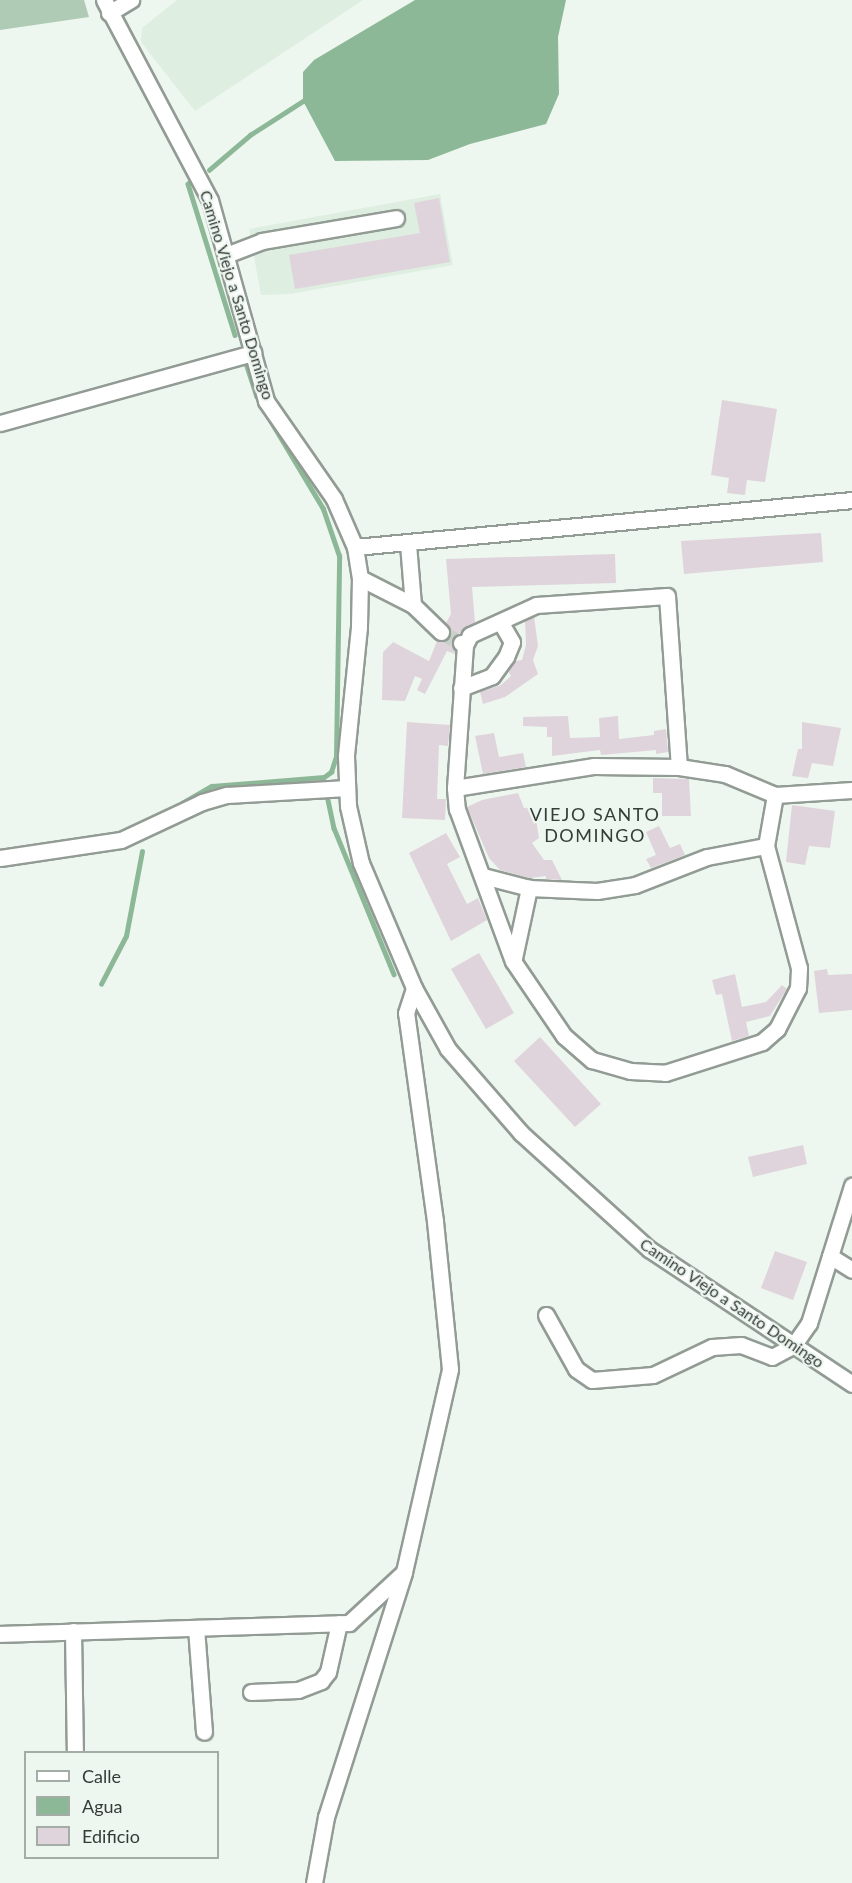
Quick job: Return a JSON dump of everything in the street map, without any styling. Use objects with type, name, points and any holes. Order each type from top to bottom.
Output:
[{"type":"street","points":[[107,7],[131,0]]},
{"type":"street","name":"Camino Viejo a Santo Domingo","points":[[107,7],[199,172],[226,255],[266,400],[334,499],[355,548],[360,578],[346,756],[347,788],[361,863],[414,988],[448,1049],[521,1133],[649,1249],[852,1384]]},
{"type":"street","points":[[226,255],[262,241],[396,218]]},
{"type":"street","points":[[0,423],[253,353]]},
{"type":"street","points":[[355,548],[852,500]]},
{"type":"street","points":[[408,544],[412,605]]},
{"type":"street","points":[[360,578],[412,605],[441,632]]},
{"type":"street","points":[[679,767],[667,596],[536,605],[470,635],[463,644],[455,788],[457,809],[513,961],[564,1036],[592,1060],[630,1071],[665,1073],[762,1042],[777,1029],[798,988],[800,968],[766,846],[775,795]]},
{"type":"street","points":[[461,688],[492,676],[506,657],[512,642],[501,622]]},
{"type":"street","points":[[455,788],[594,766],[679,767],[725,774],[775,795],[852,790]]},
{"type":"street","points":[[0,858],[121,840],[202,802],[226,795],[347,788]]},
{"type":"street","points":[[483,876],[529,888],[597,891],[635,885],[706,857],[766,846]]},
{"type":"street","points":[[513,961],[529,888]]},
{"type":"street","points":[[314,1883],[326,1817],[404,1572],[450,1369],[435,1221],[406,1013],[414,988]]},
{"type":"street","points":[[546,1315],[576,1369],[592,1380],[653,1375],[712,1347],[741,1346],[772,1357],[794,1346],[809,1323],[852,1189]]},
{"type":"street","points":[[830,1256],[852,1270]]},
{"type":"street","points":[[0,1634],[339,1623],[357,1618],[404,1572]]},
{"type":"street","points":[[251,1692],[298,1690],[321,1681],[328,1672],[339,1623]]},
{"type":"street","points":[[196,1628],[204,1732]]},
{"type":"street","points":[[73,1631],[75,1751]]},
{"type":"shaded area","points":[[0,0],[84,0],[89,17],[0,30]]},
{"type":"shaded area","points":[[177,0],[363,0],[195,111],[141,42],[142,28]]},
{"type":"shaded area","points":[[440,194],[453,265],[290,294],[261,295],[249,229]]},
{"type":"water","points":[[415,0],[566,0],[558,37],[559,94],[546,124],[470,144],[428,160],[335,161],[303,101],[303,72],[314,60]]},
{"type":"building","points":[[439,198],[450,262],[295,289],[289,255],[420,233],[414,203]]},
{"type":"building","points":[[722,400],[777,409],[765,482],[747,480],[745,495],[727,493],[729,478],[711,475]]},
{"type":"building","points":[[821,533],[823,562],[684,574],[681,541]]},
{"type":"building","points":[[615,554],[616,583],[472,587],[475,622],[453,638],[455,654],[447,651],[425,694],[417,690],[422,679],[415,676],[405,701],[382,700],[383,652],[393,642],[429,661],[437,641],[444,641],[450,635],[446,623],[451,614],[446,559]]},
{"type":"building","points":[[534,616],[538,646],[533,660],[538,674],[505,697],[483,704],[480,692],[501,685],[511,676],[508,671],[515,661],[522,660],[526,645],[525,621]]},
{"type":"building","points":[[568,716],[570,738],[600,737],[599,718],[618,716],[619,739],[654,735],[654,731],[666,729],[668,752],[656,754],[656,750],[601,755],[600,750],[552,756],[552,737],[547,737],[547,727],[523,726],[523,717]]},
{"type":"building","points":[[407,722],[450,725],[448,746],[439,745],[437,799],[446,799],[445,820],[402,818]]},
{"type":"building","points":[[802,722],[841,728],[833,766],[812,763],[808,778],[792,776],[798,749],[802,749]]},
{"type":"building","name":"VIEJO SANTO DOMINGO","points":[[494,733],[499,757],[523,753],[526,767],[483,774],[475,736]]},
{"type":"building","name":"VIEJO SANTO DOMINGO","points":[[653,778],[689,779],[691,816],[662,816],[662,793],[653,793]]},
{"type":"building","points":[[518,793],[524,808],[534,807],[539,838],[532,843],[544,860],[552,860],[562,880],[546,879],[546,876],[530,878],[500,870],[489,858],[467,807],[482,800]]},
{"type":"building","points":[[792,805],[835,811],[830,848],[809,846],[805,865],[786,862]]},
{"type":"building","name":"VIEJO SANTO DOMINGO","points":[[659,826],[670,848],[680,844],[685,855],[651,868],[646,859],[656,855],[646,832]]},
{"type":"building","points":[[446,833],[460,857],[447,864],[467,904],[478,898],[487,920],[451,941],[409,853]]},
{"type":"building","points":[[479,953],[514,1013],[486,1029],[451,969]]},
{"type":"building","points":[[827,969],[828,975],[852,974],[852,1010],[819,1013],[814,971]]},
{"type":"building","points":[[735,974],[742,1007],[766,1002],[782,985],[787,989],[770,1016],[746,1022],[749,1036],[732,1041],[722,994],[716,995],[712,980]]},
{"type":"building","points":[[540,1037],[601,1104],[575,1127],[514,1061]]},
{"type":"building","points":[[803,1145],[807,1164],[753,1177],[748,1157]]},
{"type":"building","points":[[775,1251],[807,1262],[793,1300],[761,1288]]},
{"type":"waterway","points":[[209,170],[250,135],[303,101]]},
{"type":"waterway","points":[[193,180],[188,184],[235,335]]},
{"type":"waterway","points":[[245,360],[257,396]]},
{"type":"waterway","points":[[182,803],[212,786],[324,777],[331,772],[336,757],[339,556],[323,509],[268,417]]},
{"type":"waterway","points":[[328,800],[334,828],[394,974]]},
{"type":"waterway","points":[[101,984],[126,936],[142,851]]},
{"type":"tunnel","points":[[441,632],[461,643]]},
{"type":"district","name":"VIEJO SANTO DOMINGO","points":[[595,825]]}]
